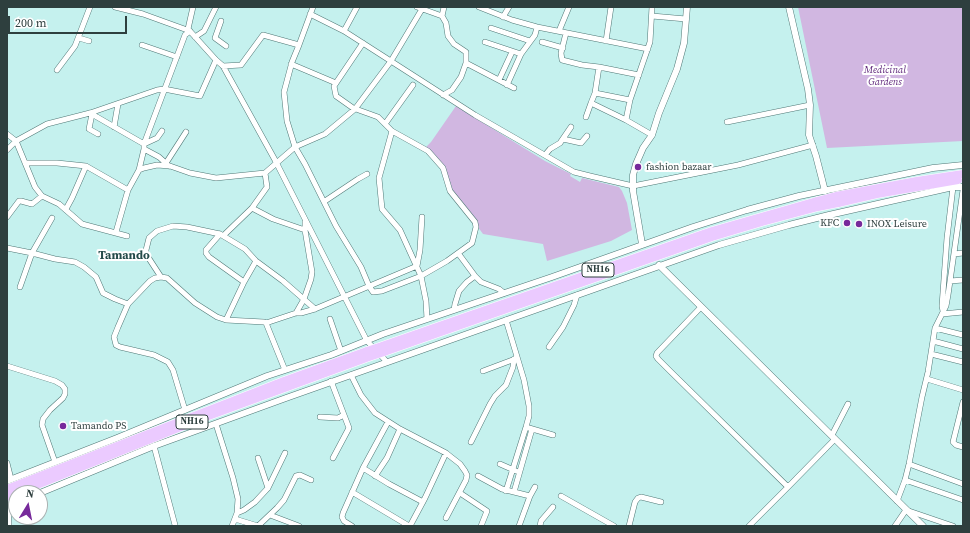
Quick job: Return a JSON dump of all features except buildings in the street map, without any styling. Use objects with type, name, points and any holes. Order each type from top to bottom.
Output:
[{"type":"highway","name":"NH16","points":[[837,200],[888,186],[963,174]]},
{"type":"highway","name":"NH16","points":[[7,489],[284,381],[383,349],[712,237],[818,204],[963,180]]},
{"type":"highway","name":"NH16","points":[[37,485],[368,354]]},
{"type":"street","points":[[57,70],[76,46],[90,7]]},
{"type":"street","points":[[115,7],[139,13],[190,31]]},
{"type":"street","points":[[139,13],[140,7]]},
{"type":"street","points":[[193,7],[188,29],[223,66],[276,163],[367,341],[387,362]]},
{"type":"street","points":[[195,37],[204,31],[216,7]]},
{"type":"street","points":[[312,7],[291,64],[284,92],[287,121],[295,147],[325,201],[336,226],[361,267],[369,286],[374,292],[377,292],[421,276],[458,253],[472,242],[476,227],[475,222],[450,192],[443,168],[428,151],[392,131],[378,117],[356,109],[336,96],[334,86],[363,43]]},
{"type":"street","points":[[344,31],[357,7]]},
{"type":"street","points":[[442,16],[444,7]]},
{"type":"street","points":[[479,7],[503,17],[537,27],[648,49]]},
{"type":"street","points":[[503,17],[509,7]]},
{"type":"street","points":[[559,31],[569,7]]},
{"type":"street","points":[[606,41],[611,7]]},
{"type":"street","points":[[626,120],[630,100],[650,42],[652,7]]},
{"type":"street","points":[[642,244],[633,186],[633,175],[636,164],[652,135],[659,113],[677,69],[684,42],[687,7]]},
{"type":"street","points":[[789,7],[808,89],[810,105],[809,135],[813,144],[825,191]]},
{"type":"street","points":[[91,114],[144,146],[168,165],[190,173],[216,178],[265,174],[295,147],[325,134],[356,109],[391,61],[419,8],[442,16],[446,23],[448,36],[454,44],[466,52],[466,63],[461,77],[452,90],[443,94]]},
{"type":"street","points":[[310,14],[344,31],[475,116],[574,172],[633,186],[738,165],[813,144]]},
{"type":"street","points":[[652,16],[686,19]]},
{"type":"street","points":[[221,21],[215,38],[226,46]]},
{"type":"street","points":[[507,85],[521,54],[534,35],[537,27]]},
{"type":"street","points":[[491,28],[530,41]]},
{"type":"street","points":[[116,232],[128,190],[139,170],[144,146],[164,89],[185,35],[190,31]]},
{"type":"street","points":[[566,33],[561,59],[564,62],[639,75]]},
{"type":"street","points":[[223,66],[240,65],[263,35],[299,45]]},
{"type":"street","points":[[79,38],[89,41]]},
{"type":"street","points":[[485,42],[521,54]]},
{"type":"street","points":[[542,42],[563,48]]},
{"type":"street","points":[[142,45],[177,57]]},
{"type":"street","points":[[499,80],[512,52]]},
{"type":"street","points":[[7,150],[16,141],[47,124],[91,114],[164,89],[200,96],[216,60]]},
{"type":"street","points":[[466,63],[514,88]]},
{"type":"street","points":[[291,64],[336,84]]},
{"type":"street","points":[[586,117],[595,93],[599,67]]},
{"type":"street","points":[[385,124],[413,85]]},
{"type":"street","points":[[595,93],[630,100]]},
{"type":"street","points":[[591,103],[626,120],[652,135]]},
{"type":"street","points":[[114,127],[118,104]]},
{"type":"street","points":[[727,122],[810,105]]},
{"type":"street","points":[[91,114],[89,129],[98,134]]},
{"type":"street","points":[[544,155],[548,149],[558,145],[563,140],[571,127]]},
{"type":"street","points":[[144,146],[157,138],[162,131]]},
{"type":"street","points":[[392,131],[379,178],[382,209],[400,230],[417,266],[421,276],[426,301],[427,319]]},
{"type":"street","points":[[168,165],[186,132]]},
{"type":"street","points":[[7,134],[16,141],[35,187],[42,196],[66,209],[82,224],[127,236]]},
{"type":"street","points":[[563,140],[581,143],[587,136]]},
{"type":"street","points":[[26,163],[57,163],[86,166],[128,190]]},
{"type":"street","points":[[139,170],[149,166],[168,165]]},
{"type":"street","points":[[7,463],[9,480],[285,370],[642,244],[747,210],[825,191],[933,168],[963,165]]},
{"type":"street","points":[[66,209],[86,166]]},
{"type":"street","points":[[244,282],[207,255],[206,250],[252,208],[267,187],[265,174]]},
{"type":"street","points":[[325,201],[358,178],[368,174]]},
{"type":"street","points":[[943,313],[942,306],[947,238],[953,187]]},
{"type":"street","points":[[48,490],[154,446],[331,381],[719,245],[789,225],[953,187],[963,188],[946,306],[935,328],[927,378],[909,464],[897,501]]},
{"type":"street","points":[[7,217],[19,202],[24,201],[32,204],[42,196]]},
{"type":"street","points":[[252,208],[273,219],[305,230]]},
{"type":"street","points":[[20,287],[32,253],[52,218]]},
{"type":"street","points":[[417,266],[420,250],[422,218]]},
{"type":"street","points":[[296,313],[304,299],[312,272],[305,230],[305,220]]},
{"type":"street","points":[[161,277],[146,254],[149,238],[157,231],[173,226],[187,227],[222,235],[246,249],[256,261],[283,281],[315,309]]},
{"type":"street","points":[[7,248],[51,258],[68,260],[79,264],[99,280],[101,290],[104,293],[114,299],[128,304]]},
{"type":"street","points":[[458,253],[475,276],[484,284],[493,286],[504,293]]},
{"type":"street","points":[[954,254],[963,253]]},
{"type":"street","points":[[226,320],[256,261]]},
{"type":"street","points":[[659,265],[923,526]]},
{"type":"street","points":[[186,410],[173,370],[168,362],[154,355],[120,347],[116,345],[114,338],[128,304],[150,281],[161,277],[167,278],[207,312],[226,320],[266,323],[296,313],[302,313],[315,309],[417,266]]},
{"type":"street","points":[[454,310],[459,291],[475,276]]},
{"type":"street","points":[[950,281],[963,280]]},
{"type":"street","points":[[549,347],[563,327],[574,305],[577,295]]},
{"type":"street","points":[[701,307],[659,350],[656,356],[788,487]]},
{"type":"street","points":[[943,313],[963,312]]},
{"type":"street","points":[[330,319],[341,351]]},
{"type":"street","points":[[506,320],[529,406],[529,428],[514,492]]},
{"type":"street","points":[[266,323],[285,370]]},
{"type":"street","points":[[935,328],[963,335]]},
{"type":"street","points":[[933,341],[963,349]]},
{"type":"street","points":[[931,354],[963,362]]},
{"type":"street","points":[[483,371],[516,358]]},
{"type":"street","points":[[471,442],[490,404],[495,396],[506,385],[516,358]]},
{"type":"street","points":[[7,366],[62,384],[65,389],[63,398],[43,419],[42,425],[55,462]]},
{"type":"street","points":[[351,375],[369,407],[375,413],[400,429],[446,453],[460,464],[465,471],[467,475],[466,480],[446,518]]},
{"type":"street","points":[[927,378],[963,390]]},
{"type":"street","points":[[331,381],[349,428],[333,458]]},
{"type":"street","points":[[963,402],[961,417],[952,442],[963,447]]},
{"type":"street","points":[[749,526],[788,487],[833,437],[848,404]]},
{"type":"street","points":[[320,418],[338,418],[344,415]]},
{"type":"street","points":[[352,526],[344,521],[342,517],[343,513],[362,468],[388,422]]},
{"type":"street","points":[[216,424],[238,499],[236,516],[232,526]]},
{"type":"street","points":[[529,428],[553,436]]},
{"type":"street","points":[[506,491],[529,428]]},
{"type":"street","points":[[376,476],[387,458],[400,429]]},
{"type":"street","points":[[154,446],[175,525]]},
{"type":"street","points":[[236,516],[255,502],[268,488],[284,453]]},
{"type":"street","points":[[352,492],[410,526],[446,453]]},
{"type":"street","points":[[258,458],[268,488]]},
{"type":"street","points":[[500,464],[519,472]]},
{"type":"street","points":[[909,464],[963,484]]},
{"type":"street","points":[[362,468],[423,502]]},
{"type":"street","points":[[236,516],[258,526],[284,500],[296,476],[300,475],[311,480]]},
{"type":"street","points":[[478,476],[506,491],[530,496]]},
{"type":"street","points":[[905,480],[963,500]]},
{"type":"street","points":[[519,526],[530,496],[535,487]]},
{"type":"street","points":[[460,493],[487,511],[481,526]]},
{"type":"street","points":[[561,496],[614,526]]},
{"type":"street","points":[[629,526],[638,498],[641,497],[661,502]]},
{"type":"street","points":[[7,506],[9,526]]},
{"type":"street","points":[[540,526],[541,521],[554,506]]},
{"type":"street","points":[[895,526],[906,510]]},
{"type":"street","points":[[906,510],[953,526]]},
{"type":"street","points":[[270,515],[299,526]]},
{"type":"green space","name":"Medicinal Gardens","points":[[798,7],[963,7],[963,141],[827,148]]},
{"type":"green space","points":[[456,106],[545,161],[571,174],[570,176],[580,182],[582,178],[619,187],[627,203],[632,230],[611,241],[547,261],[543,244],[483,234],[451,190],[443,166],[425,148],[431,142]]},
{"type":"place","name":"fashion bazaar","points":[[638,167]]},
{"type":"place","name":"KFC","points":[[847,223]]},
{"type":"place","name":"INOX Leisure","points":[[859,224]]},
{"type":"place","name":"Tamando PS","points":[[63,426]]},
{"type":"district","name":"Tamando","points":[[124,256]]}]
